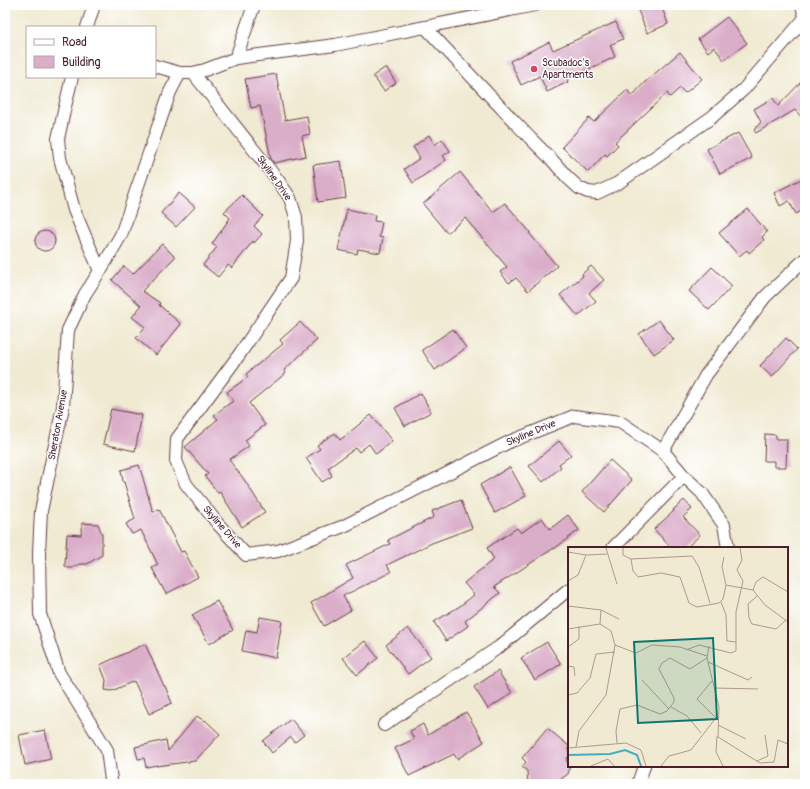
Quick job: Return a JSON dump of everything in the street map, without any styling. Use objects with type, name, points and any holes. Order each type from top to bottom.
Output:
[{"type":"street","points":[[86,26],[94,5]]},
{"type":"street","points":[[236,58],[254,5]]},
{"type":"street","points":[[156,66],[180,73],[193,73],[206,70],[236,58],[335,45],[425,27],[495,9],[535,5]]},
{"type":"street","points":[[425,27],[568,178],[579,188],[588,192],[597,193],[618,183],[712,118],[744,89],[805,18],[802,5]]},
{"type":"street","name":"Sheraton Avenue","points":[[110,784],[111,780],[107,750],[59,673],[40,614],[39,552],[41,511],[63,407],[68,330],[85,294],[122,234],[170,92],[180,73]]},
{"type":"street","name":"Skyline Drive","points":[[193,73],[277,179],[290,198],[296,217],[298,241],[291,278],[239,355],[177,439],[176,461],[186,484],[218,524],[246,554],[278,551],[344,526],[509,442],[574,416],[620,422],[663,451],[684,476],[702,493],[724,525],[728,547]]},
{"type":"street","points":[[72,78],[58,139],[60,158],[74,210],[100,271]]},
{"type":"street","points":[[663,451],[706,376],[765,297],[805,259]]},
{"type":"street","points":[[614,547],[684,476]]},
{"type":"street","points":[[384,725],[499,647],[568,590]]},
{"type":"street","points":[[638,784],[644,767]]},
{"type":"building","points":[[636,5],[661,5],[668,24],[647,33]]},
{"type":"building","points":[[727,17],[747,43],[724,60],[714,47],[708,52],[698,39]]},
{"type":"building","points":[[616,22],[623,39],[610,45],[615,57],[567,79],[568,82],[547,92],[540,76],[521,85],[510,61],[549,42],[553,50]]},
{"type":"building","points":[[680,52],[702,79],[685,93],[680,88],[670,97],[667,93],[615,142],[618,145],[607,156],[605,154],[588,172],[562,147],[589,118],[594,122],[627,90],[632,96],[645,82]]},
{"type":"building","points":[[386,67],[396,83],[384,91],[373,76]]},
{"type":"building","points":[[276,74],[285,120],[307,116],[310,134],[302,136],[306,156],[274,163],[271,159],[260,106],[251,108],[245,79]]},
{"type":"building","points":[[805,78],[805,121],[795,110],[756,133],[754,130],[761,122],[754,109],[773,98],[778,106]]},
{"type":"building","points":[[738,133],[752,158],[720,174],[707,149]]},
{"type":"building","points":[[429,135],[435,145],[442,139],[450,151],[443,156],[446,160],[413,183],[404,169],[420,158],[413,147]]},
{"type":"building","points":[[341,161],[346,198],[318,202],[313,165]]},
{"type":"building","points":[[460,172],[493,212],[505,203],[557,266],[528,291],[516,278],[509,283],[500,272],[507,267],[465,218],[447,233],[423,204]]},
{"type":"building","points":[[805,177],[805,209],[796,214],[789,201],[780,206],[774,193]]},
{"type":"building","points":[[179,193],[195,207],[176,227],[161,213]]},
{"type":"building","points":[[242,195],[263,216],[254,226],[262,234],[254,243],[253,241],[232,268],[228,265],[218,277],[203,265],[217,247],[212,244],[230,218],[224,212]]},
{"type":"building","points":[[347,209],[375,215],[374,221],[382,222],[379,237],[383,238],[380,253],[358,249],[357,254],[338,250]]},
{"type":"building","points":[[748,209],[767,232],[762,237],[764,240],[749,253],[747,250],[739,256],[719,233]]},
{"type":"building","points":[[45,231],[52,234],[55,241],[52,248],[45,251],[38,248],[35,241],[38,234]]},
{"type":"building","points":[[162,244],[175,257],[142,291],[160,303],[159,305],[181,324],[156,355],[136,338],[145,327],[132,317],[141,306],[112,280],[124,266],[133,274]]},
{"type":"building","points":[[591,266],[604,280],[589,293],[596,301],[578,316],[560,295],[583,276],[582,274]]},
{"type":"building","points":[[712,267],[732,286],[709,310],[689,291]]},
{"type":"building","points":[[659,320],[674,340],[654,354],[639,334]]},
{"type":"building","points":[[300,322],[317,340],[284,370],[286,373],[249,403],[265,425],[245,440],[249,446],[229,460],[243,478],[265,512],[242,527],[220,492],[218,493],[205,476],[208,474],[185,447],[218,419],[214,415],[233,401],[227,392],[248,377],[246,374],[283,344],[280,340]]},
{"type":"building","points":[[453,329],[466,348],[435,370],[422,350]]},
{"type":"building","points":[[786,338],[797,349],[772,377],[760,366]]},
{"type":"building","points":[[421,393],[431,412],[405,426],[395,408]]},
{"type":"building","points":[[111,409],[142,415],[135,451],[103,444]]},
{"type":"building","points":[[371,415],[392,441],[376,454],[369,444],[359,452],[356,448],[328,468],[332,476],[322,482],[306,458],[320,449],[317,445],[335,433],[340,440]]},
{"type":"building","points":[[765,434],[776,435],[776,439],[787,439],[786,467],[774,467],[774,461],[764,461]]},
{"type":"building","points":[[559,441],[571,455],[559,464],[561,467],[543,482],[529,466]]},
{"type":"building","points":[[610,460],[632,480],[604,512],[582,492]]},
{"type":"building","points":[[139,465],[153,512],[159,509],[181,552],[184,551],[198,577],[166,594],[152,568],[158,565],[141,530],[132,534],[126,524],[135,519],[123,482],[121,470]]},
{"type":"building","points":[[510,467],[526,496],[495,513],[480,485]]},
{"type":"building","points":[[461,500],[472,528],[432,543],[387,565],[391,572],[343,596],[351,610],[324,626],[311,603],[353,578],[346,565],[390,544],[388,540],[434,517],[432,511]]},
{"type":"building","points":[[684,500],[692,509],[683,517],[700,535],[687,547],[670,547],[654,529],[674,511],[673,510]]},
{"type":"building","points":[[568,515],[579,530],[554,549],[494,587],[500,593],[465,621],[468,626],[446,641],[434,622],[460,606],[474,595],[464,583],[494,559],[487,548],[517,528],[521,533],[542,518],[550,529]]},
{"type":"building","points":[[82,523],[98,524],[102,534],[102,555],[87,564],[80,564],[72,568],[68,568],[65,566],[67,534],[81,535]]},
{"type":"building","points":[[217,601],[233,630],[209,644],[192,615]]},
{"type":"building","points":[[260,617],[282,621],[276,658],[242,651],[246,630],[257,632]]},
{"type":"building","points":[[408,628],[431,657],[408,674],[386,645]]},
{"type":"building","points":[[365,641],[378,658],[357,675],[343,658]]},
{"type":"building","points":[[547,642],[561,664],[535,680],[521,658]]},
{"type":"building","points":[[145,644],[172,703],[149,714],[134,681],[112,691],[105,690],[106,680],[100,665]]},
{"type":"building","points":[[498,671],[512,693],[488,709],[474,687]]},
{"type":"building","points":[[466,712],[484,742],[457,759],[454,754],[409,776],[395,748],[414,739],[410,731],[423,724],[428,735]]},
{"type":"building","points":[[197,716],[204,721],[205,720],[220,734],[195,761],[146,767],[144,758],[138,759],[135,747],[166,740],[168,751]]},
{"type":"building","points":[[291,719],[304,735],[295,742],[291,737],[272,753],[263,741]]},
{"type":"building","points":[[547,728],[568,745],[568,757],[566,759],[569,767],[568,774],[561,779],[560,784],[528,784],[527,771],[522,767],[526,762],[522,758]]},
{"type":"building","points":[[45,730],[51,759],[25,765],[19,735]]},
{"type":"place","name":"Scubadoc's Apartments","points":[[534,69]]}]
